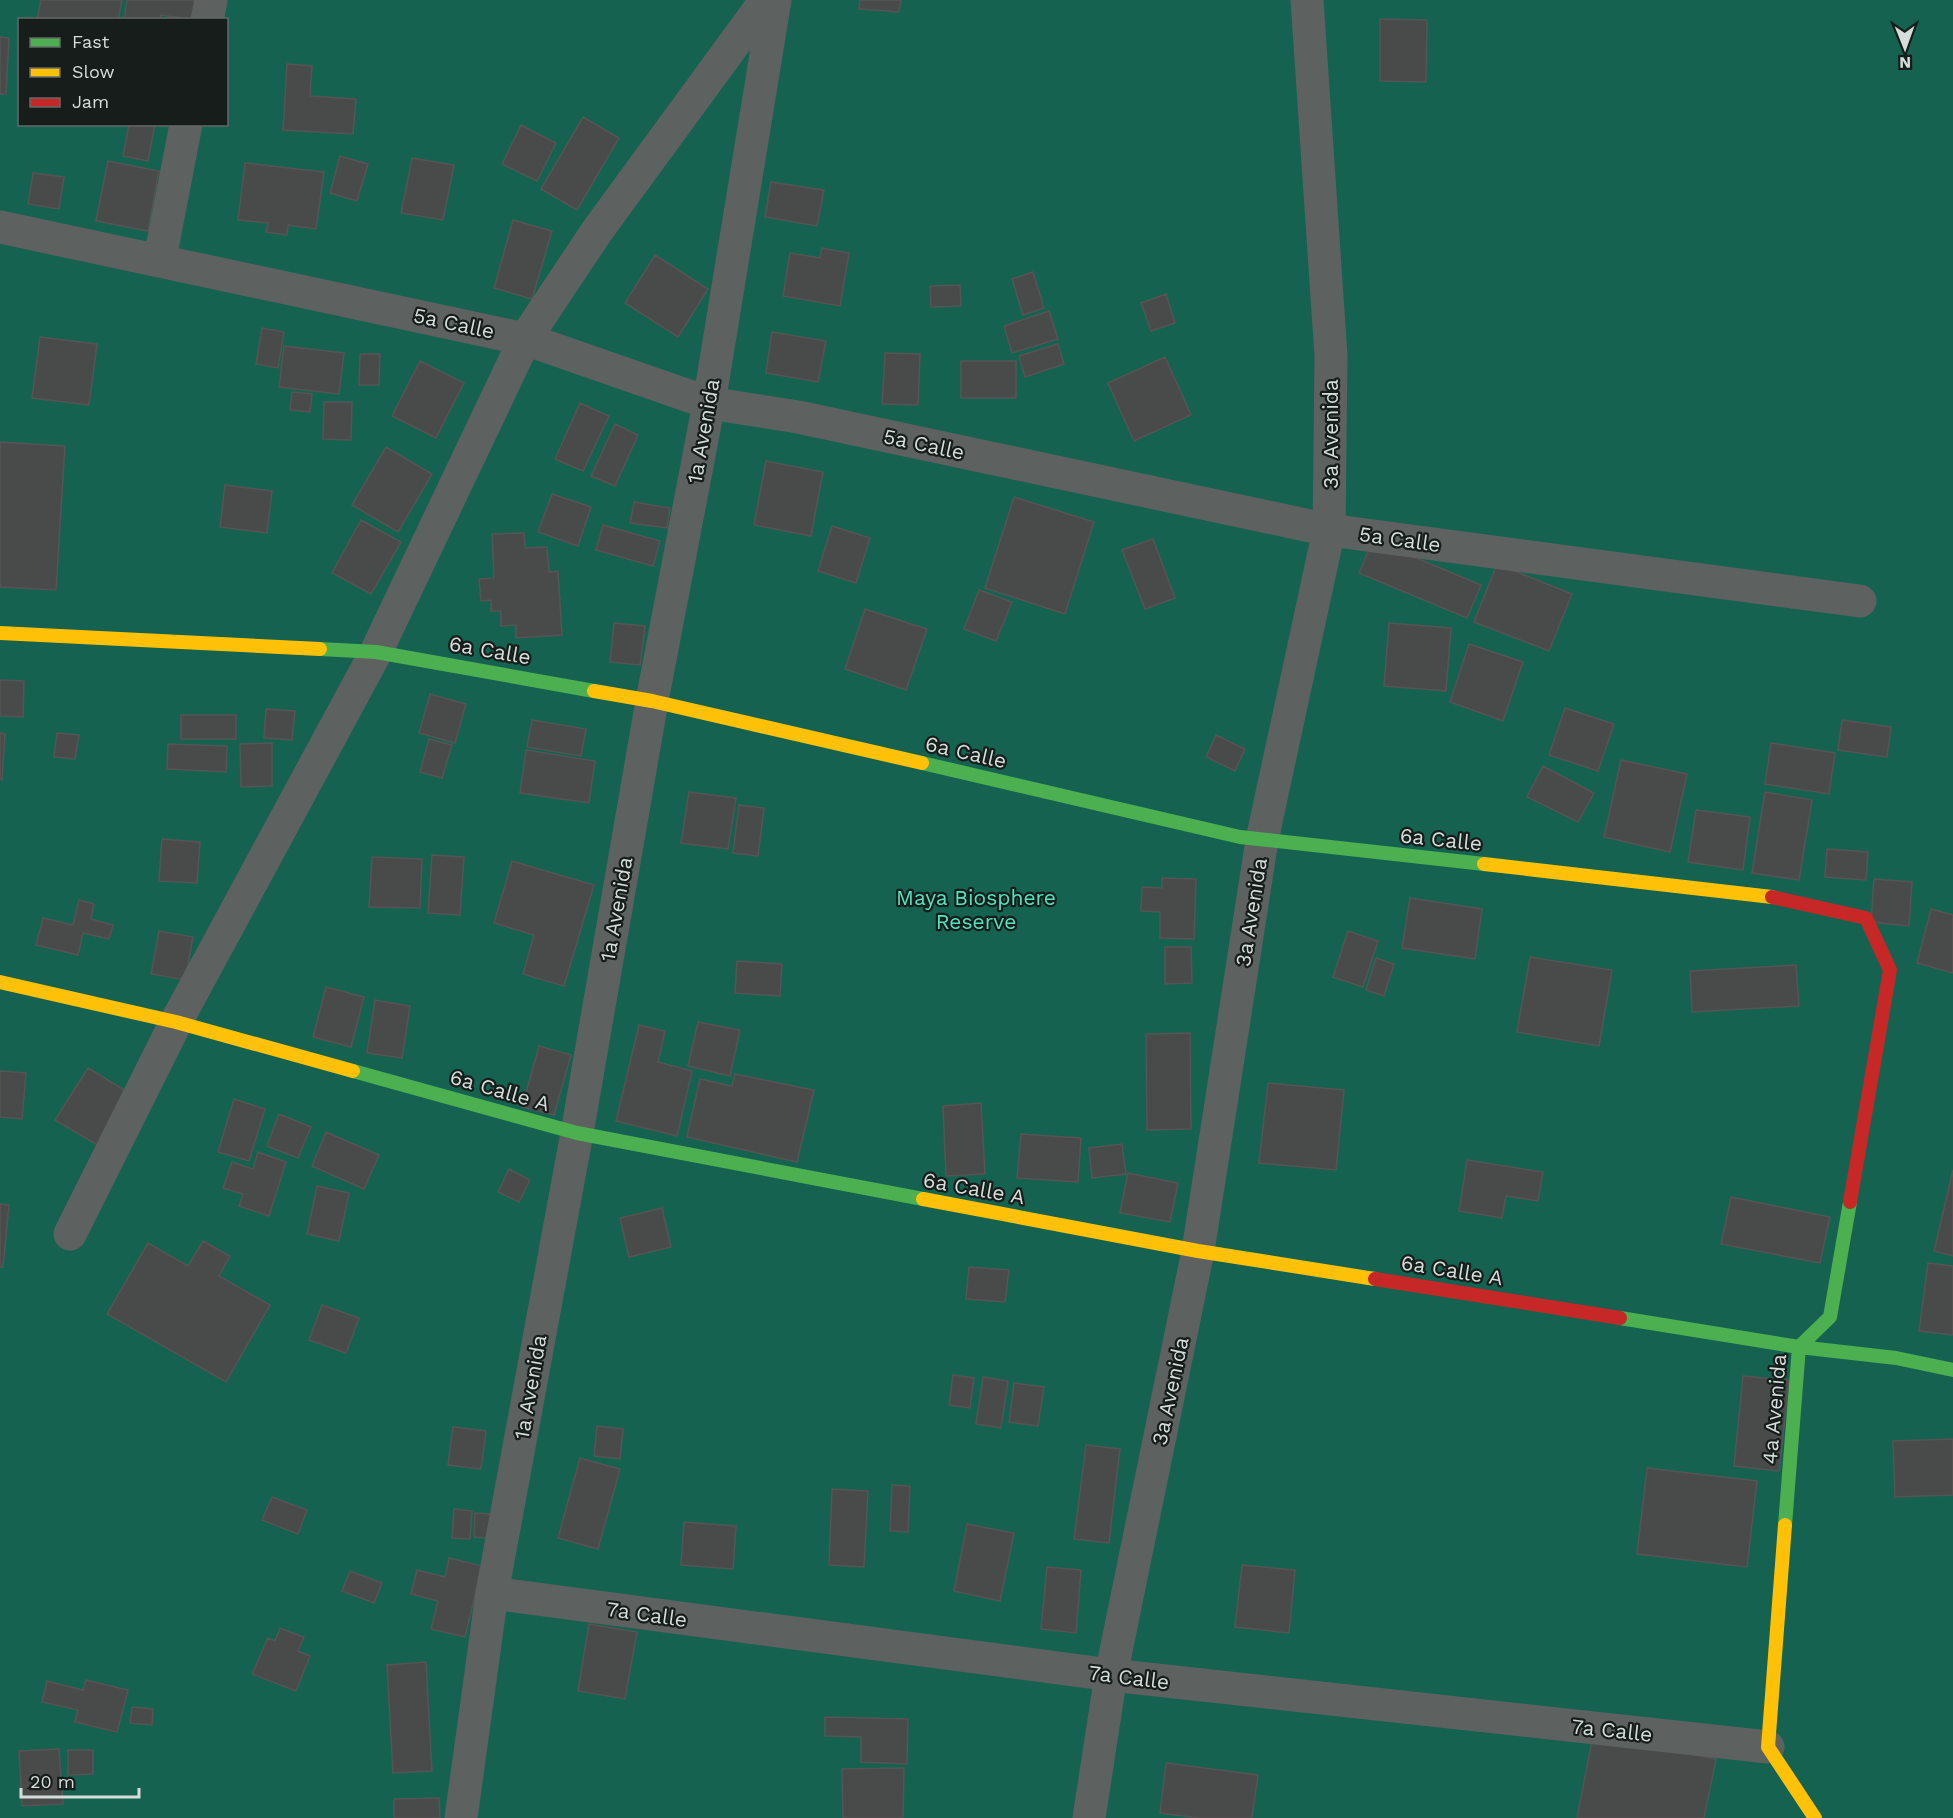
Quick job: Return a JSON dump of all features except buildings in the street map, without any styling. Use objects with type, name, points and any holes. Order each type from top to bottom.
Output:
[{"type":"street","points":[[207,18],[211,0]]},
{"type":"street","points":[[70,1234],[176,1022],[376,652],[525,339],[597,231],[766,0]]},
{"type":"street","name":"1a Avenida","points":[[461,1818],[492,1593],[577,1133],[652,701],[709,403],[775,0]]},
{"type":"street","name":"3a Avenida","points":[[1089,1818],[1111,1675],[1198,1251],[1262,840],[1329,530],[1331,356],[1308,0]]},
{"type":"street","points":[[160,259],[186,126]]},
{"type":"street","name":"5a Calle","points":[[0,227],[160,259],[525,339],[709,403],[798,417],[1329,530],[1860,601]]},
{"type":"street","name":"6a Calle","points":[[0,633],[376,652],[652,701],[1262,840],[1784,898],[1866,918],[1890,970]]},
{"type":"street","name":"4a Avenida","points":[[1768,1747],[1799,1347],[1830,1317],[1890,970]]},
{"type":"street","name":"6a Calle A","points":[[0,982],[176,1022],[577,1133],[1198,1251],[1799,1347],[1896,1358],[1953,1370]]},
{"type":"street","name":"7a Calle","points":[[492,1593],[1111,1675],[1768,1747]]},
{"type":"street","points":[[1768,1747],[1815,1818]]},
{"type":"green space","name":"Maya Biosphere Reserve","points":[[0,0],[1953,0],[1953,1818],[0,1818]]},
{"type":"traffic: fast","points":[[320,649],[376,652],[594,691]]},
{"type":"traffic: fast","points":[[922,763],[1240,837],[1484,864]]},
{"type":"traffic: fast","points":[[353,1071],[577,1133],[923,1199]]},
{"type":"traffic: fast","points":[[1785,1525],[1799,1347],[1830,1317],[1850,1202]]},
{"type":"traffic: fast","points":[[1620,1318],[1799,1347],[1896,1358],[1953,1370]]},
{"type":"traffic: slow","points":[[0,633],[320,649]]},
{"type":"traffic: slow","points":[[594,691],[652,701],[922,763]]},
{"type":"traffic: slow","points":[[1484,864],[1772,897]]},
{"type":"traffic: slow","points":[[0,982],[176,1022],[353,1071]]},
{"type":"traffic: slow","points":[[923,1199],[1198,1251],[1375,1279]]},
{"type":"traffic: slow","points":[[1785,1525],[1768,1747],[1815,1818]]},
{"type":"traffic: jam","points":[[1772,897],[1866,918],[1890,970],[1850,1202]]},
{"type":"traffic: jam","points":[[1375,1279],[1620,1318]]}]
